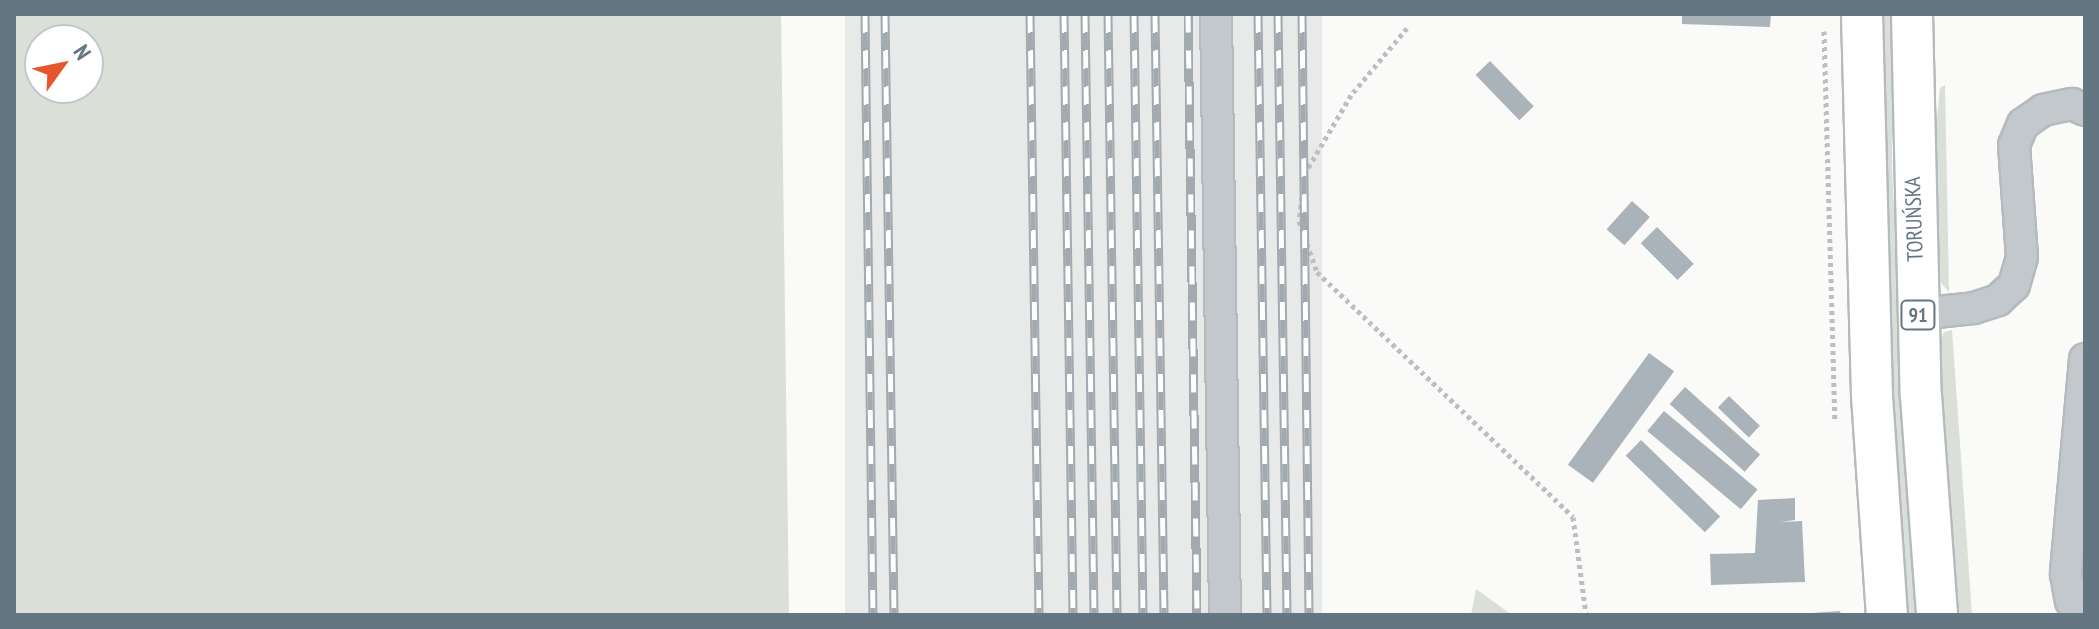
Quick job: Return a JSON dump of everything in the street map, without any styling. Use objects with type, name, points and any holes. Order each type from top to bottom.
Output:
[{"type":"main road","name":"91","points":[[1862,14],[1872,396],[1887,615]]},
{"type":"main road","name":"TORUŃSKA","points":[[1912,14],[1918,314],[1937,615]]},
{"type":"street","points":[[1216,14],[1225,615]]},
{"type":"street","points":[[1918,314],[1974,308],[1998,300],[2014,285],[2022,257],[2014,145],[2023,124],[2043,110],[2072,104],[2085,110]]},
{"type":"street","points":[[2085,359],[2066,574],[2071,601],[2085,610]]},
{"type":"path","points":[[1407,28],[1351,95],[1305,173],[1299,221],[1317,272],[1573,517],[1586,615]]},
{"type":"shaded area","points":[[14,14],[781,14],[789,615],[14,615]]},
{"type":"shaded area","points":[[845,14],[1322,14],[1322,615],[845,615]]},
{"type":"shaded area","points":[[1882,14],[1893,14],[1892,170],[1918,615],[1906,615],[1895,482],[1881,168]]},
{"type":"shaded area","points":[[1945,85],[1949,292],[1935,276],[1932,171],[1940,88]]},
{"type":"shaded area","points":[[1952,330],[1972,615],[1957,615],[1937,351],[1944,332]]},
{"type":"shaded area","points":[[1476,589],[1512,615],[1471,615]]},
{"type":"building","points":[[1682,14],[1771,14],[1770,27],[1682,24]]},
{"type":"building","points":[[1490,61],[1534,106],[1519,120],[1476,75]]},
{"type":"building","points":[[1632,201],[1650,217],[1624,245],[1607,229]]},
{"type":"building","points":[[1657,227],[1694,264],[1678,280],[1641,243]]},
{"type":"building","points":[[1649,353],[1674,371],[1593,483],[1568,465]]},
{"type":"building","points":[[1685,387],[1760,455],[1745,472],[1670,404]]},
{"type":"building","points":[[1729,396],[1760,426],[1749,437],[1718,408]]},
{"type":"building","points":[[1664,411],[1757,489],[1741,509],[1647,431]]},
{"type":"building","points":[[1641,440],[1720,516],[1705,532],[1626,456]]},
{"type":"building","points":[[1795,498],[1795,520],[1780,522],[1802,521],[1805,582],[1711,585],[1710,554],[1755,553],[1758,500]]},
{"type":"building","points":[[1840,611],[1841,615],[1812,615],[1812,613]]},
{"type":"railway","points":[[865,14],[873,615]]},
{"type":"railway","points":[[885,14],[894,615]]},
{"type":"railway","points":[[1030,14],[1039,615]]},
{"type":"railway","points":[[1064,14],[1073,615]]},
{"type":"railway","points":[[1085,14],[1094,615]]},
{"type":"railway","points":[[1108,14],[1117,615]]},
{"type":"railway","points":[[1134,14],[1143,615]]},
{"type":"railway","points":[[1155,14],[1164,615]]},
{"type":"railway","points":[[1188,14],[1197,615]]},
{"type":"railway","points":[[1258,14],[1267,615]]},
{"type":"railway","points":[[1278,14],[1287,615]]},
{"type":"railway","points":[[1302,14],[1309,615]]}]
